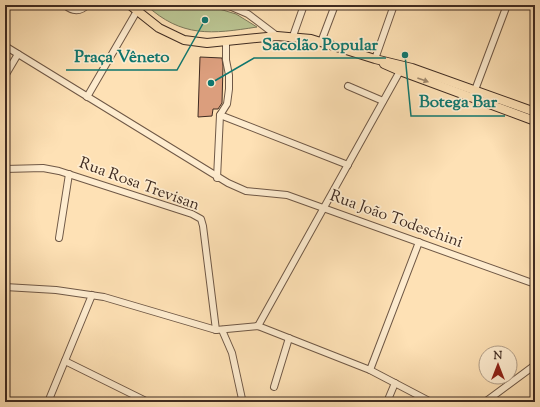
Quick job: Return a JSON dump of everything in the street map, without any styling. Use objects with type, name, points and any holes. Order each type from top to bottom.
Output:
[{"type":"main road","points":[[134,8],[159,28],[184,40],[203,43],[226,42],[260,37],[293,36],[321,42],[374,59],[412,68],[535,112]]},
{"type":"main road","points":[[374,59],[400,72],[535,121]]},
{"type":"street","points":[[65,5],[72,10],[79,10],[83,9],[87,5]]},
{"type":"street","points":[[227,5],[248,14],[277,36]]},
{"type":"street","points":[[293,36],[304,5]]},
{"type":"street","points":[[321,42],[334,5]]},
{"type":"street","points":[[374,59],[394,5]]},
{"type":"street","points":[[475,90],[507,5]]},
{"type":"street","points":[[87,97],[134,8]]},
{"type":"street","points":[[217,178],[220,115],[227,104],[229,89],[226,42]]},
{"type":"street","name":"Rua João Todeschini","points":[[5,46],[217,178],[246,191],[282,194],[535,284]]},
{"type":"street","points":[[5,76],[18,54]]},
{"type":"street","points":[[258,326],[400,72]]},
{"type":"street","points":[[348,86],[384,101]]},
{"type":"street","points":[[220,115],[348,165]]},
{"type":"street","name":"Rua Rosa Trevisan","points":[[5,169],[43,168],[69,174],[192,214],[201,219],[219,330]]},
{"type":"street","points":[[59,238],[69,174]]},
{"type":"street","points":[[370,370],[419,242]]},
{"type":"street","points":[[5,256],[5,287],[56,290],[115,299],[219,330],[258,326],[370,370],[431,402]]},
{"type":"street","points":[[48,402],[92,295]]},
{"type":"street","points":[[219,330],[232,353],[242,399]]},
{"type":"street","points":[[274,387],[289,338]]},
{"type":"street","points":[[65,361],[148,402]]},
{"type":"street","points":[[485,402],[535,365]]},
{"type":"street","points":[[387,402],[395,383]]},
{"type":"green space","points":[[146,5],[206,5],[236,14],[257,27],[212,32],[198,31],[172,23],[159,16]]},
{"type":"building","points":[[200,57],[222,58],[222,103],[218,109],[213,109],[212,116],[198,117]]},
{"type":"place","name":"Praça Vêneto","points":[[205,20]]},
{"type":"place","name":"Botega Bar","points":[[405,55]]},
{"type":"place","name":"Sacolão Popular","points":[[211,83]]}]
